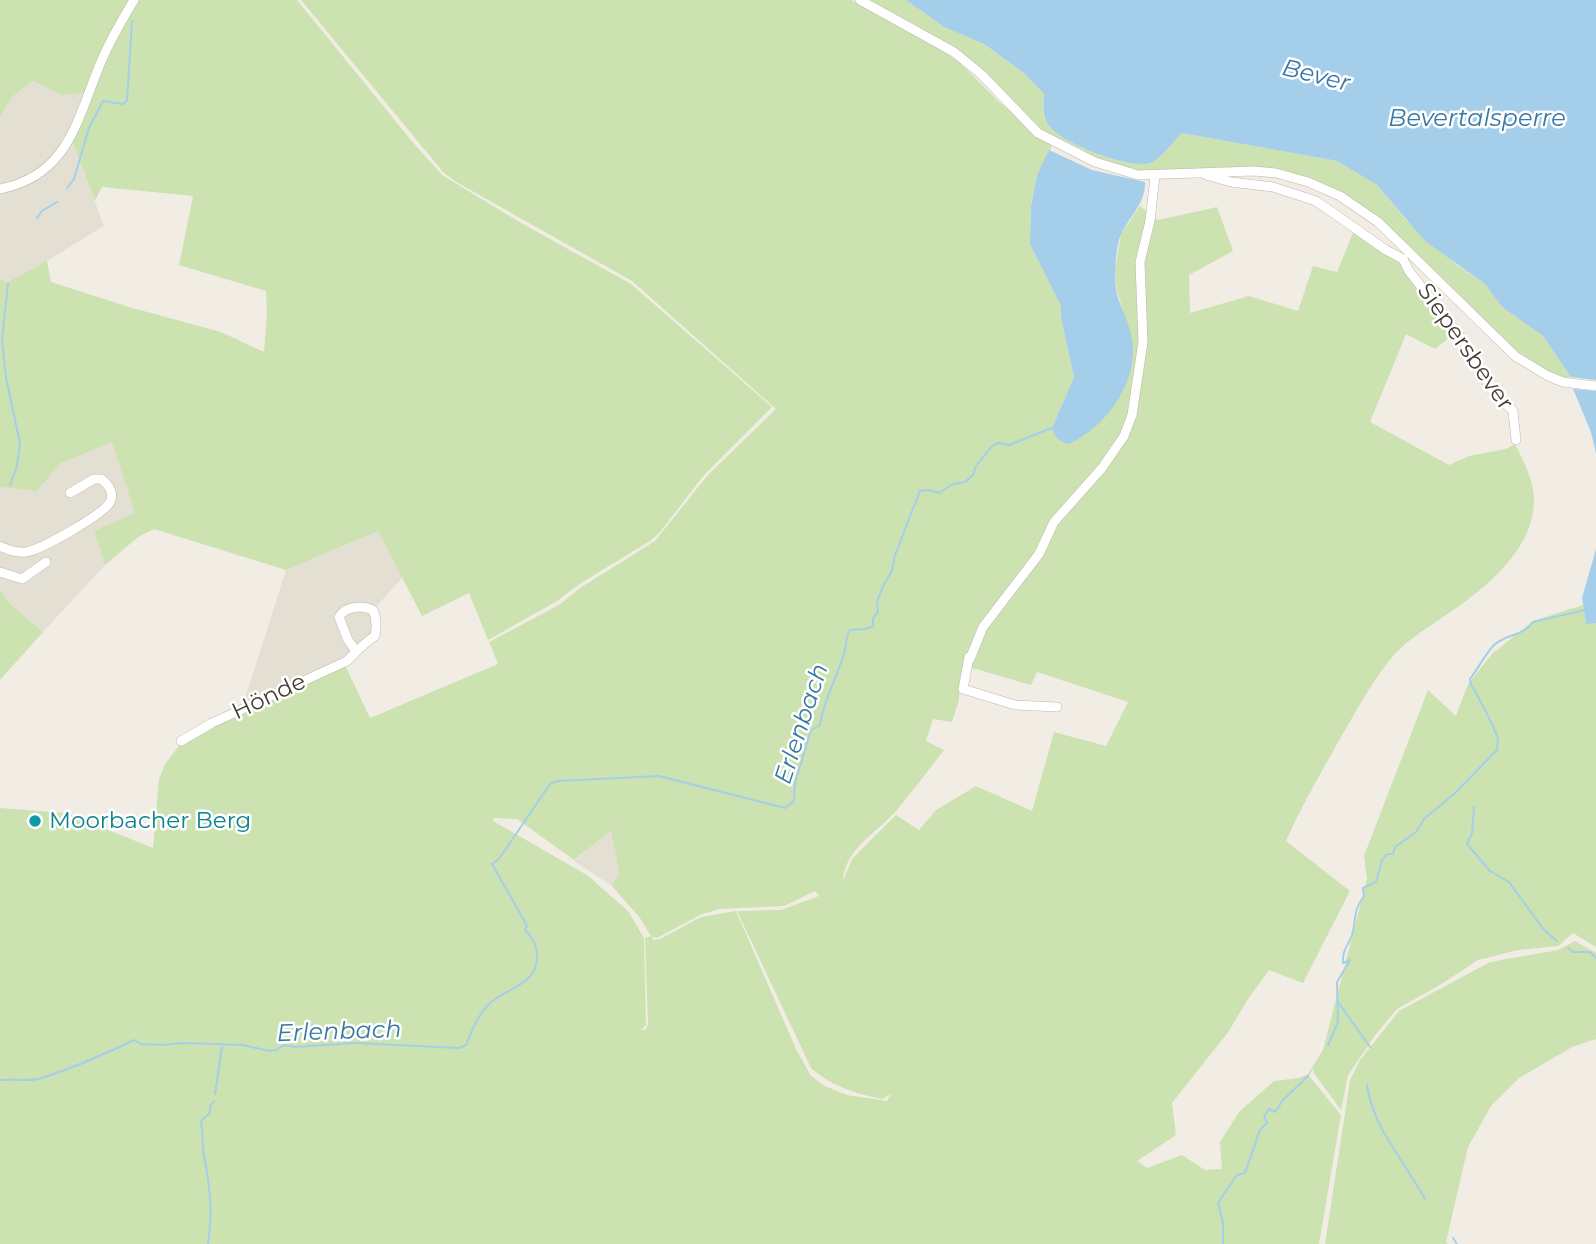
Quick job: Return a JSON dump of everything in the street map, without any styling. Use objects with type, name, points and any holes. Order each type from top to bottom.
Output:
[{"type":"street","points":[[0,189],[38,175],[61,153],[74,129],[104,55],[134,0]]},
{"type":"street","points":[[860,0],[954,52],[975,68],[1044,138],[1095,162],[1139,175],[1254,171],[1290,176],[1320,186],[1354,203],[1515,356],[1563,382],[1596,386]]},
{"type":"street","points":[[1204,174],[1213,179],[1273,187],[1316,201],[1327,206],[1386,250],[1406,255]]},
{"type":"street","points":[[1057,706],[1015,705],[963,688],[969,657],[970,659],[983,627],[1039,554],[1054,522],[1102,468],[1124,436],[1132,415],[1141,355],[1140,262],[1146,244],[1155,176]]},
{"type":"street","name":"Siepersbever","points":[[1406,255],[1409,271],[1462,339],[1491,389],[1513,411],[1516,440]]},
{"type":"street","points":[[0,546],[20,552],[40,548],[100,512],[110,504],[112,497],[110,488],[101,479],[70,493]]},
{"type":"street","points":[[0,572],[22,579],[46,562]]},
{"type":"street","name":"Hönde","points":[[181,741],[212,723],[339,665],[356,652],[362,644],[375,636],[376,617],[373,610],[368,608],[350,608],[339,617],[356,652]]},
{"type":"shaded area","points":[[33,81],[61,95],[85,93],[71,137],[104,226],[6,283],[0,278],[0,117],[12,97]]},
{"type":"shaded area","points":[[112,442],[136,513],[94,531],[105,565],[43,632],[7,601],[0,589],[0,487],[37,491],[61,463]]},
{"type":"shaded area","points":[[378,531],[403,577],[373,610],[375,636],[343,660],[242,708],[286,570]]},
{"type":"shaded area","points":[[611,829],[619,872],[612,886],[574,861]]},
{"type":"green space","points":[[0,0],[131,0],[85,93],[61,95],[33,81],[12,97],[0,117]]},
{"type":"green space","points":[[136,0],[297,0],[442,175],[521,223],[631,284],[772,407],[704,475],[650,541],[581,583],[557,601],[488,640],[469,593],[422,616],[378,531],[286,570],[154,529],[138,537],[105,565],[94,531],[135,513],[112,442],[61,463],[37,491],[0,487],[0,278],[6,283],[47,261],[51,282],[221,332],[264,352],[267,314],[266,291],[179,265],[193,196],[102,187],[95,201],[71,137],[103,63]]},
{"type":"green space","points":[[301,0],[851,0],[944,52],[1052,146],[1037,175],[1031,205],[1030,244],[1061,306],[1061,318],[1074,377],[1052,428],[1127,324],[1117,291],[1115,270],[1121,234],[1140,206],[1158,220],[1217,207],[1233,251],[1189,275],[1190,313],[1249,296],[1298,311],[1313,266],[1337,272],[1355,228],[1395,256],[1456,332],[1435,349],[1406,334],[1370,422],[1449,465],[1469,456],[1506,449],[1515,444],[1528,471],[1534,508],[1521,544],[1497,575],[1399,649],[1385,666],[1365,696],[1299,814],[1286,841],[1350,891],[1303,983],[1269,970],[1229,1031],[1172,1103],[1176,1135],[1137,1161],[1147,1168],[1182,1155],[1205,1170],[1222,1169],[1220,1142],[1239,1112],[1274,1081],[1299,1078],[1308,1074],[1323,1050],[1367,879],[1364,856],[1428,690],[1456,716],[1468,684],[1492,654],[1533,621],[1583,605],[1586,623],[1596,623],[1596,947],[1573,933],[1558,946],[1518,950],[1478,960],[1397,1009],[1348,1075],[1341,1110],[1313,1072],[1314,1067],[1309,1076],[1341,1115],[1319,1244],[0,1244],[0,808],[66,813],[153,848],[159,779],[165,764],[182,742],[206,728],[345,665],[370,718],[498,664],[489,642],[559,605],[580,588],[655,541],[707,476],[776,409],[632,281],[444,173]],"holes":[[[984,627],[969,667],[1031,685],[1037,672],[1128,702],[1106,746],[1054,732],[1032,811],[976,786],[936,810],[919,830],[896,815],[852,859],[843,881],[849,860],[856,850],[897,810],[944,750],[926,741],[933,719],[952,722],[959,700],[960,677],[971,646]],[[494,818],[517,819],[574,860],[611,830],[619,872],[612,886],[640,918],[651,936],[645,938],[648,1025],[645,1030],[641,1030],[646,1025],[644,938],[628,911],[587,875],[493,821]],[[815,891],[819,896],[781,910],[737,911],[811,1068],[827,1080],[853,1092],[882,1099],[891,1094],[887,1101],[847,1095],[825,1086],[811,1076],[796,1049],[736,911],[701,917],[660,939],[654,940],[651,937],[657,938],[700,915],[719,909],[784,906]]]},
{"type":"green space","points":[[864,0],[906,0],[944,27],[984,44],[1024,73],[1044,94],[1044,114],[1053,130],[1072,143],[1099,155],[1128,163],[1150,163],[1163,154],[1182,133],[1337,161],[1377,185],[1407,221],[1457,265],[1485,284],[1502,307],[1543,336],[1571,377],[1566,380],[1516,355],[1381,221],[1289,175],[1139,173],[1092,158],[1042,134],[969,62]]},
{"type":"green space","points":[[0,589],[7,601],[43,632],[0,680]]},
{"type":"green space","points":[[1575,941],[1596,953],[1596,1039],[1572,1047],[1519,1078],[1491,1106],[1468,1147],[1446,1242],[1448,1244],[1325,1244],[1350,1080],[1360,1060],[1399,1011],[1490,962],[1558,950]]},
{"type":"water","name":"Bevertalsperre","points":[[906,0],[1596,0],[1596,380],[1571,377],[1543,336],[1502,307],[1485,284],[1425,241],[1377,185],[1337,161],[1182,133],[1163,154],[1150,163],[1128,163],[1100,155],[1072,143],[1049,126],[1044,113],[1044,94],[1024,73],[984,44],[944,27]]},
{"type":"water","points":[[1049,150],[1092,170],[1145,182],[1142,199],[1120,236],[1116,263],[1117,294],[1132,340],[1130,372],[1125,387],[1107,415],[1083,436],[1069,444],[1058,439],[1052,428],[1074,377],[1061,318],[1061,306],[1030,244],[1031,206],[1037,175]]},
{"type":"water","points":[[1573,389],[1596,391],[1596,454],[1591,432]]},
{"type":"water","points":[[1596,549],[1596,623],[1586,624],[1582,598]]},
{"type":"waterway","points":[[67,188],[74,179],[89,128],[103,101],[122,104],[127,101],[132,21]]},
{"type":"waterway","points":[[37,218],[42,211],[57,202]]},
{"type":"waterway","points":[[8,283],[2,340],[6,378],[20,443],[17,466],[10,485]]},
{"type":"waterway","name":"Erlenbach","points":[[0,1080],[38,1079],[134,1040],[141,1044],[243,1045],[269,1051],[284,1045],[295,1047],[354,1043],[459,1048],[466,1045],[487,1006],[525,981],[535,968],[537,953],[534,942],[525,930],[527,926],[492,864],[499,859],[550,784],[557,781],[659,776],[785,808],[794,801],[795,783],[811,730],[820,725],[845,650],[847,635],[850,630],[873,626],[873,618],[878,612],[877,602],[892,571],[895,555],[920,491],[939,493],[953,484],[965,482],[973,475],[976,466],[992,446],[998,443],[1009,445],[1054,427]]},
{"type":"waterway","points":[[1328,1045],[1338,1022],[1337,982],[1350,960],[1343,963],[1356,911],[1364,896],[1363,888],[1376,882],[1382,860],[1387,854],[1393,854],[1395,847],[1416,832],[1424,819],[1455,793],[1497,750],[1497,735],[1470,679],[1499,641],[1525,630],[1533,622],[1585,610]]},
{"type":"waterway","points":[[1474,807],[1472,833],[1467,844],[1490,871],[1509,882],[1544,930],[1557,941]]},
{"type":"waterway","points":[[1568,948],[1573,952],[1590,952],[1596,958]]},
{"type":"waterway","points":[[1338,1002],[1370,1047]]},
{"type":"waterway","points":[[215,1094],[222,1047]]},
{"type":"waterway","points":[[1223,1244],[1223,1223],[1218,1203],[1237,1175],[1245,1173],[1260,1130],[1267,1123],[1264,1117],[1269,1109],[1275,1112],[1283,1100],[1308,1076]]},
{"type":"waterway","points":[[1367,1085],[1370,1101],[1383,1130],[1425,1199]]},
{"type":"waterway","points":[[208,1244],[210,1199],[201,1121],[210,1113],[210,1106],[214,1101]]},
{"type":"waterway","points":[[1453,1238],[1457,1244]]},
{"type":"place","name":"Moorbacher Berg","points":[[35,821]]},
{"type":"water label","name":"Bever","points":[[1316,76]]}]
